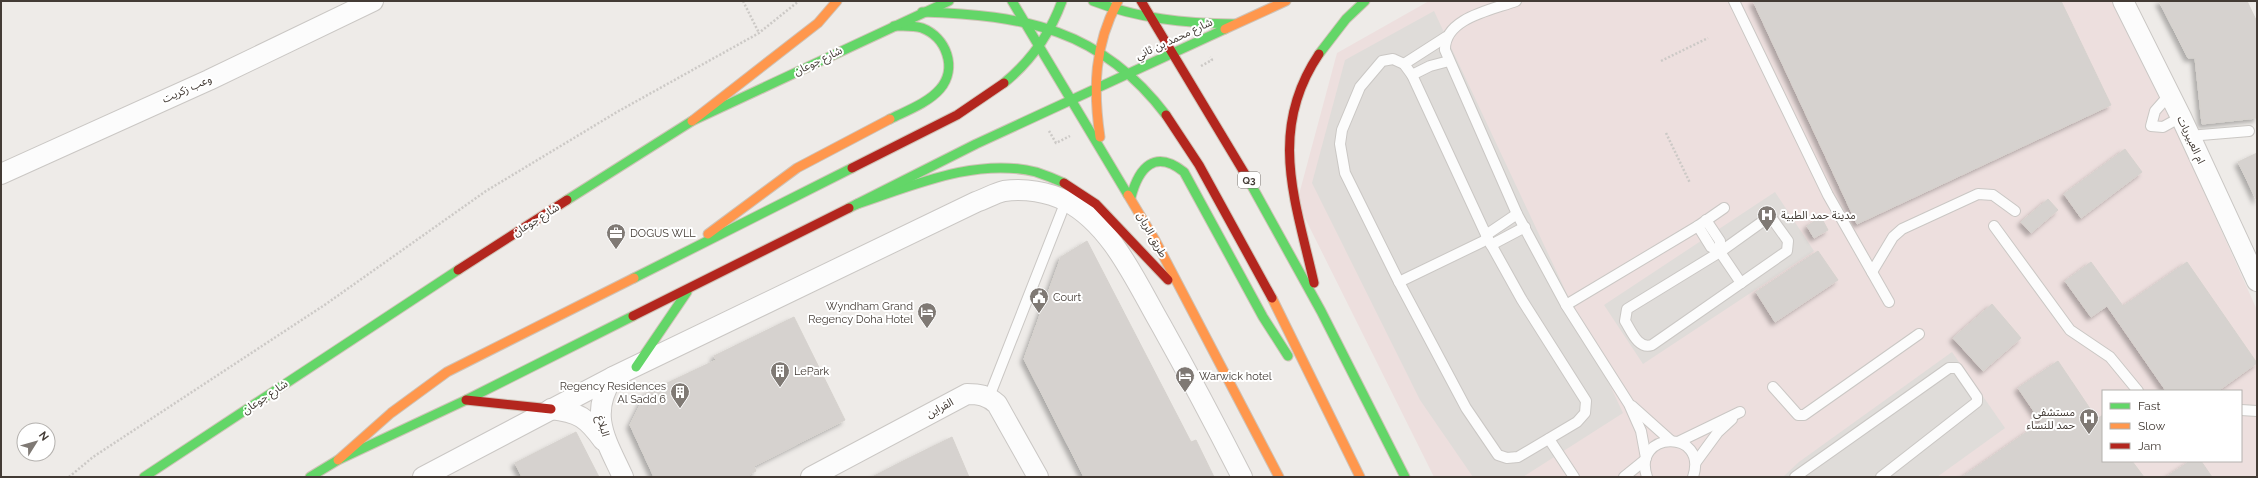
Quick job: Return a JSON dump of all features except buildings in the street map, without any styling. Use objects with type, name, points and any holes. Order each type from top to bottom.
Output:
[{"type":"main road","points":[[692,121],[818,22],[836,1]]},
{"type":"main road","name":"شارع جوعان","points":[[144,477],[420,294],[692,121],[892,26],[949,1]]},
{"type":"main road","name":"طريق الريان","points":[[1012,1],[1131,197],[1188,301],[1279,477]]},
{"type":"main road","points":[[338,460],[396,408],[447,372],[684,251],[957,115],[987,97],[1012,77],[1041,47],[1051,28],[1062,1]]},
{"type":"main road","points":[[1093,1],[1113,10],[1152,20],[1234,24]]},
{"type":"main road","points":[[1101,148],[1095,111],[1098,51],[1113,10],[1118,1]]},
{"type":"main road","name":"Q3","points":[[1141,1],[1241,166],[1321,311],[1405,477]]},
{"type":"main road","name":"شارع محمد بن ثاني","points":[[1072,100],[1095,88],[1286,1]]},
{"type":"main road","points":[[1321,311],[1291,183],[1289,148],[1294,110],[1302,83],[1315,57],[1343,19],[1365,1]]},
{"type":"main road","points":[[922,12],[974,14],[1024,20],[1051,28],[1076,38],[1098,51],[1128,73],[1154,99],[1182,139],[1272,296],[1360,477]]},
{"type":"main road","points":[[684,251],[797,168],[926,100],[937,92],[946,81],[949,70],[948,58],[942,44],[934,34],[923,28],[910,25],[892,26]]},
{"type":"main road","points":[[310,477],[338,460],[466,400],[857,204],[1040,114],[1072,100]]},
{"type":"main road","points":[[1131,197],[1138,175],[1151,164],[1160,161],[1169,161],[1184,172],[1263,317],[1348,450]]},
{"type":"main road","points":[[857,204],[935,180],[989,167],[1025,168],[1050,175],[1074,188],[1094,202],[1188,301]]},
{"type":"main road","points":[[636,367],[688,290]]},
{"type":"main road","points":[[466,400],[551,409]]},
{"type":"street","name":"وعب زكريت","points":[[1,174],[209,80],[373,1]]},
{"type":"street","name":"ام العبيريات","points":[[2123,1],[2170,94],[2257,281]]},
{"type":"street","points":[[422,477],[613,377],[976,202],[1004,191],[1028,191],[1044,193],[1066,201],[1085,214],[1104,233],[1129,269],[1188,374],[1242,477]]},
{"type":"street","name":"البلاغ","points":[[613,377],[606,388],[599,410],[601,423],[623,477]]},
{"type":"street","name":"القراين","points":[[811,477],[966,394],[979,394],[990,397]]},
{"type":"street","points":[[990,397],[997,404],[1038,477]]},
{"type":"street","name":"البلاغ","points":[[551,409],[566,411],[584,418],[612,453]]},
{"type":"lane","points":[[1404,64],[1446,37],[1454,26],[1461,22],[1516,1]]},
{"type":"lane","points":[[1734,1],[1828,195],[1889,302]]},
{"type":"lane","points":[[1446,37],[1445,50],[1449,60],[1517,214],[1566,305],[1629,404],[1641,432],[1646,459],[1647,477]]},
{"type":"lane","points":[[1393,59],[1404,64],[1412,75],[1488,240],[1522,300],[1586,401],[1585,412],[1578,422],[1518,457],[1507,458],[1498,455],[1466,408],[1399,282],[1345,173],[1340,144],[1342,130],[1360,87],[1372,70],[1382,61],[1393,59]]},
{"type":"lane","points":[[1412,75],[1430,66],[1449,60]]},
{"type":"lane","points":[[2170,94],[2155,111],[2151,126],[2163,127],[2181,117]]},
{"type":"lane","points":[[2189,136],[2249,131]]},
{"type":"lane","points":[[1872,272],[1893,237],[1902,229],[1978,194],[1993,195],[2015,211]]},
{"type":"lane","points":[[990,397],[1066,201]]},
{"type":"lane","points":[[1566,305],[1702,223],[1724,208]]},
{"type":"lane","points":[[1488,240],[1517,214]]},
{"type":"lane","points":[[1766,219],[1773,220],[1788,241],[1789,248],[1784,254],[1741,283],[1652,345],[1648,346],[1640,344],[1625,320],[1627,309],[1720,252],[1766,219]]},
{"type":"lane","points":[[1702,223],[1720,241],[1720,252],[1741,283]]},
{"type":"lane","points":[[1994,226],[2070,330],[2110,357],[2137,390]]},
{"type":"lane","points":[[1399,282],[1488,240],[1525,227]]},
{"type":"lane","points":[[1773,387],[1798,415],[1804,415],[1919,334]]},
{"type":"lane","points":[[1795,477],[1949,368],[1956,368],[1977,397],[1974,407],[1881,477]]},
{"type":"lane","points":[[1629,404],[1674,441],[1686,446],[1692,453],[1696,472]]},
{"type":"lane","points":[[2242,410],[2257,411]]},
{"type":"lane","points":[[1624,477],[1646,459],[1655,445],[1674,441],[1740,412],[1718,432],[1696,472]]},
{"type":"lane","points":[[1549,439],[1574,477]]},
{"type":"path","points":[[742,1],[759,33]]},
{"type":"path","points":[[69,477],[93,457],[326,304],[486,191],[617,112],[759,33],[798,1]]},
{"type":"path","points":[[1661,61],[1708,38]]},
{"type":"path","points":[[1040,114],[1056,143],[1088,126]]},
{"type":"path","points":[[1666,133],[1690,183]]},
{"type":"shaded area","name":"مدينة حمد الطبية","points":[[1429,1],[2112,1],[2170,116],[2257,310],[2257,477],[1434,477],[1297,202],[1337,53]]},
{"type":"shaded area","points":[[1434,11],[1623,413],[1523,477],[1473,477],[1420,400],[1312,183],[1345,60]]},
{"type":"shaded area","points":[[1775,192],[1814,251],[1643,364],[1604,305]]},
{"type":"shaded area","points":[[1952,352],[2005,428],[1937,477],[1783,477],[1799,462]]},
{"type":"traffic: fast","points":[[567,200],[692,121],[949,1]]},
{"type":"traffic: fast","points":[[1012,1],[1128,195]]},
{"type":"traffic: fast","points":[[1004,83],[1023,66],[1039,46],[1052,25],[1062,1]]},
{"type":"traffic: fast","points":[[1093,1],[1128,12],[1162,19],[1198,23],[1234,24]]},
{"type":"traffic: fast","points":[[1319,54],[1346,19],[1365,1]]},
{"type":"traffic: fast","points":[[922,12],[994,17],[1027,23],[1058,32],[1087,45],[1115,63],[1141,86],[1166,115]]},
{"type":"traffic: fast","points":[[890,119],[916,106],[935,94],[945,81],[949,63],[943,46],[930,32],[915,26],[894,26]]},
{"type":"traffic: fast","points":[[849,208],[976,144],[1225,29]]},
{"type":"traffic: fast","points":[[1131,197],[1134,186],[1139,177],[1150,165],[1157,162],[1165,162],[1174,165],[1184,172],[1263,317],[1288,356]]},
{"type":"traffic: fast","points":[[634,278],[852,168]]},
{"type":"traffic: fast","points":[[857,204],[922,182],[967,171],[990,168],[1013,168],[1036,172],[1064,183]]},
{"type":"traffic: fast","points":[[1248,179],[1321,311],[1405,477]]},
{"type":"traffic: fast","points":[[144,477],[458,270]]},
{"type":"traffic: fast","points":[[636,367],[687,292]]},
{"type":"traffic: fast","points":[[310,477],[338,460],[466,400],[633,316]]},
{"type":"traffic: slow","points":[[692,121],[818,23],[837,1]]},
{"type":"traffic: slow","points":[[1100,137],[1096,102],[1097,68],[1104,34],[1118,1]]},
{"type":"traffic: slow","points":[[1225,29],[1286,1]]},
{"type":"traffic: slow","points":[[708,234],[797,168],[890,119]]},
{"type":"traffic: slow","points":[[1128,195],[1155,240],[1279,477]]},
{"type":"traffic: slow","points":[[338,460],[391,413],[447,372],[634,278]]},
{"type":"traffic: slow","points":[[1272,298],[1360,477]]},
{"type":"traffic: jam","points":[[1141,1],[1248,179]]},
{"type":"traffic: jam","points":[[1314,283],[1294,195],[1290,167],[1290,139],[1294,111],[1303,83],[1319,54]]},
{"type":"traffic: jam","points":[[852,168],[957,115],[1004,83]]},
{"type":"traffic: jam","points":[[1166,115],[1199,165],[1272,298]]},
{"type":"traffic: jam","points":[[1064,183],[1096,204],[1168,280]]},
{"type":"traffic: jam","points":[[458,270],[567,200]]},
{"type":"traffic: jam","points":[[633,316],[849,208]]},
{"type":"traffic: jam","points":[[466,400],[551,409]]},
{"type":"place","name":"مدينة حمد الطبية","points":[[1767,232]]},
{"type":"place","name":"DOGUS WLL","points":[[616,250]]},
{"type":"place","name":"Court","points":[[1039,314]]},
{"type":"place","name":"Wyndham Grand Regency Doha Hotel","points":[[927,329]]},
{"type":"place","name":"LePark","points":[[780,388]]},
{"type":"place","name":"Warwick hotel","points":[[1185,393]]},
{"type":"place","name":"Regency Residences Al Sadd 6","points":[[680,409]]},
{"type":"place","name":"مستشفى حمد للنساء","points":[[2089,435]]}]
